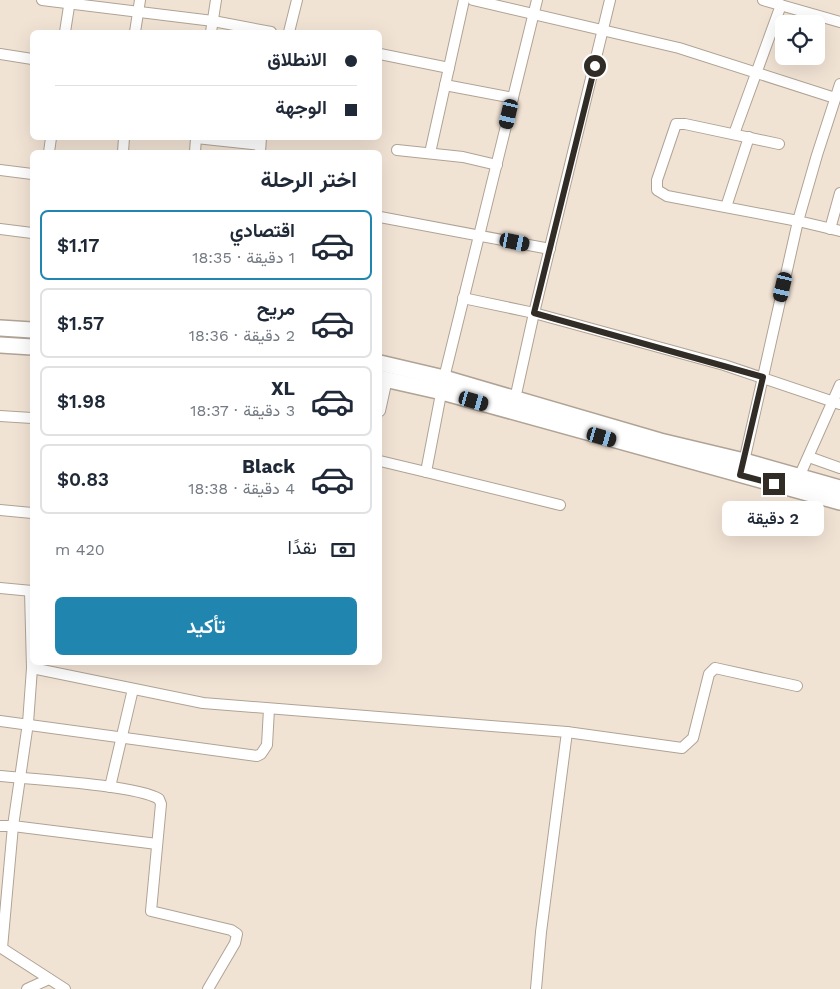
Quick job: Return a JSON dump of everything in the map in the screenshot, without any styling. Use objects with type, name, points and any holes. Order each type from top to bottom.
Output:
[{"type":"main road","points":[[0,328],[30,330]]},
{"type":"main road","points":[[0,345],[30,347]]},
{"type":"main road","points":[[382,364],[443,385],[742,468],[799,477],[840,488]]},
{"type":"main road","points":[[383,378],[443,385],[515,399],[660,441],[840,502]]},
{"type":"street","points":[[42,0],[139,5],[261,30]]},
{"type":"street","points":[[211,30],[216,0]]},
{"type":"street","points":[[290,30],[297,0]]},
{"type":"street","points":[[430,153],[464,0]]},
{"type":"street","points":[[473,0],[679,48],[835,98]]},
{"type":"street","points":[[426,472],[463,298],[537,0]]},
{"type":"street","points":[[515,399],[610,0]]},
{"type":"street","points":[[763,0],[840,22]]},
{"type":"street","points":[[66,30],[70,2]]},
{"type":"street","points":[[135,30],[139,5]]},
{"type":"street","points":[[734,134],[781,5]]},
{"type":"street","points":[[0,54],[30,59]]},
{"type":"street","points":[[382,54],[449,68]]},
{"type":"street","points":[[742,468],[798,221],[840,84]]},
{"type":"street","points":[[445,85],[513,98]]},
{"type":"street","points":[[779,144],[676,124],[656,186],[659,193],[835,230],[840,193]]},
{"type":"street","points":[[726,207],[749,137]]},
{"type":"street","points":[[214,140],[260,145]]},
{"type":"street","points":[[397,150],[430,153],[497,165]]},
{"type":"street","points":[[0,170],[30,174]]},
{"type":"street","points":[[382,217],[480,234],[550,249]]},
{"type":"street","points":[[0,229],[30,233]]},
{"type":"street","points":[[463,298],[534,313],[763,377],[836,402]]},
{"type":"street","points":[[799,477],[836,402],[840,385]]},
{"type":"street","points":[[0,416],[30,418]]},
{"type":"street","points":[[809,457],[840,468]]},
{"type":"street","points":[[382,461],[560,505]]},
{"type":"street","points":[[0,510],[30,513]]},
{"type":"street","points":[[0,588],[30,591]]},
{"type":"street","points":[[32,665],[28,723],[13,826],[1,947],[65,989]]},
{"type":"street","points":[[32,668],[203,703],[269,710],[566,732],[682,748],[688,745],[693,738],[709,674],[715,668],[797,686]]},
{"type":"street","points":[[110,787],[133,689]]},
{"type":"street","points":[[0,721],[28,723],[257,756],[261,754],[267,745],[269,710]]},
{"type":"street","points":[[536,989],[541,932],[566,732]]},
{"type":"street","points":[[0,776],[110,787],[158,799],[160,804],[152,911],[231,930],[236,934],[235,943],[208,989]]},
{"type":"street","points":[[0,826],[157,844]]},
{"type":"street","points":[[27,989],[49,979]]},
{"type":"route","points":[[595,66],[534,313],[763,377],[740,475],[774,484]]}]
